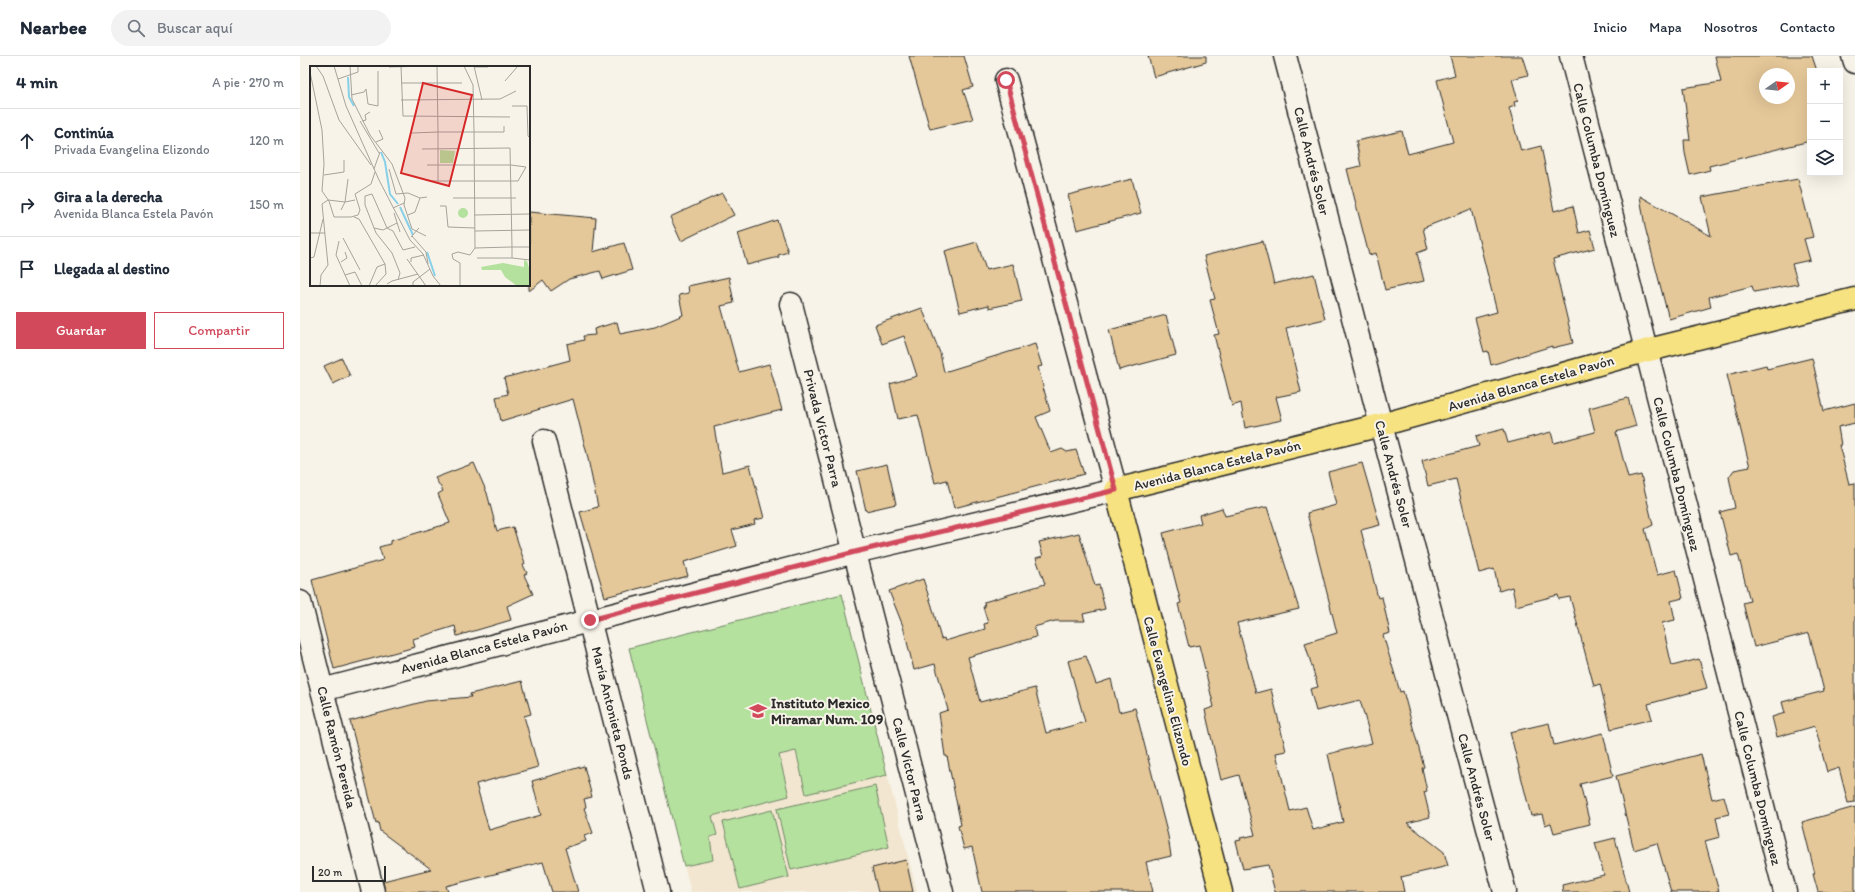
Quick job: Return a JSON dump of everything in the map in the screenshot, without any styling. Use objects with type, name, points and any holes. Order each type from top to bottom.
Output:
[{"type":"main road","name":"Avenida Blanca Estela Pavón","points":[[1116,490],[1381,425],[1646,351],[1855,299]]},
{"type":"main road","name":"Calle Evangelina Elizondo","points":[[1116,490],[1221,892]]},
{"type":"street","name":"Calle Andrés Soler","points":[[1285,56],[1505,892]]},
{"type":"street","name":"Calle Columba Domínguez","points":[[1571,56],[1785,892]]},
{"type":"street","points":[[1853,56],[1855,62]]},
{"type":"street","points":[[1006,80],[1116,490]]},
{"type":"street","name":"Privada Víctor Parra","points":[[791,304],[855,552]]},
{"type":"street","name":"María Antonieta Ponds","points":[[544,441],[658,892]]},
{"type":"street","name":"Avenida Blanca Estela Pavón","points":[[322,690],[855,552],[1116,490]]},
{"type":"street","name":"Calle Víctor Parra","points":[[855,552],[942,892]]},
{"type":"street","name":"Calle Ramón Pereida","points":[[300,602],[373,892]]},
{"type":"shaded area","name":"Instituto Mexico Miramar Num. 109","points":[[842,594],[917,892],[691,892],[629,648]]},
{"type":"green space","name":"Instituto Mexico Miramar Num. 109","points":[[842,594],[887,775],[806,794],[796,751],[779,755],[789,796],[712,816],[717,835],[710,837],[713,860],[684,866],[629,648]]},
{"type":"green space","points":[[875,786],[889,847],[791,870],[777,809]]},
{"type":"green space","points":[[772,810],[789,877],[740,889],[723,822]]},
{"type":"building","points":[[909,56],[964,56],[973,87],[963,90],[973,119],[930,129]]},
{"type":"building","points":[[1148,56],[1206,56],[1206,62],[1154,77]]},
{"type":"building","points":[[1450,56],[1522,56],[1528,75],[1512,79],[1518,101],[1514,102],[1515,106],[1509,108],[1521,151],[1541,146],[1554,211],[1573,206],[1579,233],[1590,230],[1595,248],[1553,259],[1573,343],[1552,348],[1552,346],[1491,365],[1488,351],[1484,352],[1475,318],[1497,312],[1471,209],[1423,228],[1428,249],[1417,253],[1424,281],[1385,290],[1376,253],[1369,255],[1347,169],[1361,166],[1356,141],[1402,131],[1408,154],[1453,142],[1437,80],[1455,75]]},
{"type":"building","points":[[1715,56],[1812,56],[1816,68],[1807,68],[1807,142],[1709,166],[1710,170],[1690,175],[1685,153],[1684,140],[1690,140],[1683,88],[1721,82]]},
{"type":"building","points":[[1132,179],[1141,213],[1077,230],[1068,195]]},
{"type":"building","points":[[1798,179],[1813,237],[1804,239],[1810,260],[1792,264],[1798,284],[1754,292],[1752,286],[1709,297],[1711,307],[1669,319],[1645,227],[1640,196],[1711,236],[1702,197]]},
{"type":"building","points":[[722,193],[734,215],[681,241],[670,217]]},
{"type":"building","points":[[530,212],[596,218],[593,252],[624,243],[632,270],[603,279],[600,271],[569,279],[551,291],[543,280],[529,291]]},
{"type":"building","points":[[777,220],[788,252],[778,255],[779,257],[747,265],[738,233]]},
{"type":"building","points":[[1263,241],[1274,284],[1314,274],[1325,319],[1286,328],[1301,392],[1276,397],[1282,420],[1245,428],[1241,403],[1232,406],[1214,335],[1219,334],[1210,300],[1215,299],[1204,256]]},
{"type":"building","points":[[977,242],[986,270],[1013,264],[1022,301],[989,308],[989,305],[960,312],[945,251]]},
{"type":"building","points":[[729,277],[734,303],[721,306],[739,372],[769,364],[782,410],[714,427],[722,472],[750,465],[764,518],[754,520],[755,524],[732,530],[737,546],[684,562],[688,576],[605,597],[580,512],[598,507],[587,454],[573,399],[501,421],[496,397],[508,394],[504,378],[570,360],[567,344],[584,340],[583,336],[595,335],[594,329],[617,322],[620,334],[655,327],[683,315],[679,295],[689,293],[688,286]]},
{"type":"building","points":[[922,308],[940,353],[944,372],[1035,344],[1042,366],[1038,367],[1050,411],[1036,417],[1051,453],[1062,449],[1067,452],[1076,450],[1084,474],[954,508],[947,480],[935,483],[918,415],[898,419],[890,384],[917,376],[904,336],[882,344],[875,325]]},
{"type":"building","points":[[1166,315],[1176,355],[1119,370],[1109,330]]},
{"type":"building","points":[[342,358],[350,376],[333,384],[324,366]]},
{"type":"building","points":[[1812,358],[1824,411],[1855,403],[1855,423],[1838,427],[1841,445],[1839,445],[1849,484],[1855,483],[1855,802],[1848,803],[1839,768],[1827,772],[1815,726],[1777,737],[1772,717],[1785,713],[1782,702],[1824,691],[1809,633],[1754,647],[1743,603],[1750,601],[1738,554],[1731,556],[1720,512],[1735,508],[1729,477],[1734,470],[1750,467],[1727,375],[1766,365],[1767,369]]},
{"type":"building","points":[[1628,398],[1636,426],[1616,432],[1628,478],[1641,475],[1653,525],[1645,529],[1657,575],[1676,570],[1683,598],[1671,601],[1675,620],[1662,623],[1672,666],[1699,659],[1707,688],[1648,704],[1652,719],[1611,729],[1600,684],[1594,686],[1570,597],[1559,599],[1558,595],[1516,606],[1512,587],[1499,591],[1494,569],[1479,573],[1456,479],[1428,486],[1422,461],[1479,446],[1476,436],[1504,429],[1508,443],[1551,432],[1554,443],[1595,432],[1589,408]]},
{"type":"building","points":[[474,463],[487,493],[497,531],[513,527],[525,564],[523,565],[527,573],[524,575],[533,594],[507,606],[511,620],[457,636],[455,626],[413,639],[415,647],[334,669],[312,580],[383,560],[379,547],[390,544],[390,541],[450,523],[438,494],[443,491],[435,478]]},
{"type":"building","points":[[1362,463],[1380,525],[1361,530],[1378,598],[1382,597],[1390,633],[1383,635],[1400,692],[1403,691],[1424,767],[1422,768],[1427,791],[1424,792],[1430,817],[1407,823],[1444,852],[1448,866],[1401,877],[1404,892],[1275,892],[1268,865],[1243,869],[1236,841],[1241,840],[1240,838],[1255,835],[1239,775],[1221,780],[1205,710],[1214,707],[1199,645],[1189,647],[1178,604],[1181,603],[1163,533],[1201,523],[1199,515],[1222,508],[1225,516],[1267,507],[1299,609],[1237,623],[1256,693],[1271,689],[1286,751],[1276,753],[1290,811],[1306,807],[1313,830],[1343,822],[1328,754],[1372,743],[1360,700],[1316,711],[1310,689],[1318,687],[1305,643],[1337,633],[1307,513],[1336,505],[1328,472]]},
{"type":"building","points":[[887,464],[896,504],[866,511],[857,471]]},
{"type":"building","points":[[1079,533],[1095,586],[1099,585],[1105,609],[1083,614],[1085,621],[1055,621],[1034,627],[1036,637],[968,657],[980,702],[1035,688],[1046,733],[1085,722],[1068,661],[1086,656],[1096,684],[1111,679],[1119,712],[1135,708],[1168,836],[1171,856],[1146,862],[1153,892],[982,892],[972,847],[964,849],[958,826],[961,825],[947,756],[945,756],[939,713],[948,710],[935,664],[914,670],[903,626],[889,591],[923,579],[941,639],[944,638],[945,641],[985,629],[984,624],[988,623],[983,607],[985,607],[984,602],[1045,584],[1036,558],[1043,556],[1039,542]]},
{"type":"building","points":[[522,681],[531,714],[524,716],[538,767],[476,784],[489,830],[541,815],[532,781],[584,766],[592,797],[584,799],[586,807],[584,808],[593,833],[584,836],[586,841],[565,848],[578,892],[552,892],[543,862],[446,886],[448,892],[385,892],[383,881],[431,869],[380,831],[378,822],[376,823],[350,721],[426,701],[471,697],[470,694]]},
{"type":"building","points":[[1549,723],[1554,745],[1603,733],[1613,776],[1580,784],[1590,824],[1554,833],[1551,823],[1545,825],[1542,814],[1531,816],[1510,732]]},
{"type":"building","points":[[1701,754],[1712,799],[1724,796],[1729,814],[1716,817],[1720,837],[1705,841],[1719,892],[1671,892],[1657,843],[1634,850],[1616,776]]},
{"type":"building","points":[[1855,807],[1855,892],[1818,892],[1802,822]]},
{"type":"building","points":[[1615,838],[1629,892],[1563,892],[1562,885],[1604,875],[1595,843]]},
{"type":"building","points":[[906,860],[913,892],[878,892],[872,868]]},
{"type":"place","name":"Instituto Mexico Miramar Num. 109","points":[[758,711]]},
{"type":"route","points":[[590,620],[855,552],[1116,490],[1006,80]]}]
